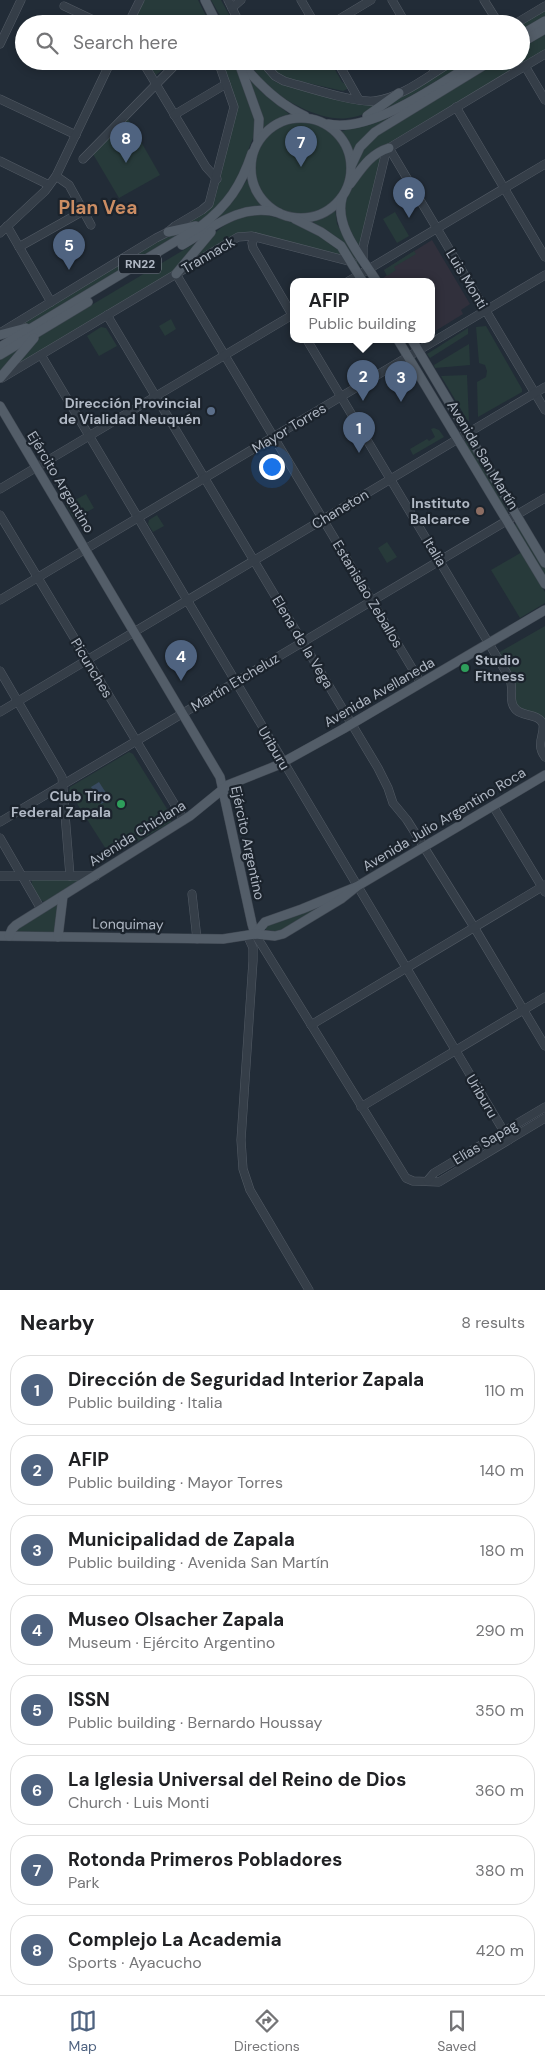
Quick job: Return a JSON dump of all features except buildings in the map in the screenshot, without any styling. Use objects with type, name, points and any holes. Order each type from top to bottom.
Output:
[{"type":"main road","points":[[205,0],[212,15]]},
{"type":"main road","points":[[530,30],[545,21]]},
{"type":"main road","points":[[530,38],[545,29]]},
{"type":"main road","points":[[242,70],[259,119],[258,141]]},
{"type":"main road","points":[[247,70],[273,97],[310,118]]},
{"type":"main road","name":"RN22","points":[[0,355],[206,222],[238,189],[258,141],[271,126],[283,120],[296,117],[310,118],[338,125],[352,124],[402,106],[462,70]]},
{"type":"main road","name":"RN22","points":[[0,347],[44,325],[224,220],[241,212],[255,209],[300,218],[322,213],[334,206],[345,191],[351,166],[360,147],[375,132],[476,70]]},
{"type":"main road","points":[[352,124],[399,93]]},
{"type":"main road","name":"RN22","points":[[323,122],[343,140],[349,152],[351,166]]},
{"type":"main road","points":[[375,278],[342,220],[340,209],[345,191],[369,158],[389,148]]},
{"type":"main road","name":"RN22","points":[[252,153],[250,173],[254,187],[262,200],[282,214]]},
{"type":"main road","points":[[282,214],[313,227],[330,237],[345,251],[360,278]]},
{"type":"main road","points":[[176,274],[190,259],[203,240],[224,220]]},
{"type":"main road","points":[[168,232],[188,229],[206,222]]},
{"type":"main road","points":[[0,334],[44,325]]},
{"type":"main road","points":[[0,379],[44,325]]},
{"type":"main road","name":"Avenida San Martín","points":[[400,343],[545,584]]},
{"type":"main road","name":"Avenida San Martín","points":[[414,343],[545,563]]},
{"type":"main road","name":"Ejército Argentino","points":[[0,406],[218,774],[223,789],[251,920],[252,935]]},
{"type":"main road","name":"Avenida Avellaneda","points":[[223,789],[282,762],[352,724],[545,610]]},
{"type":"main road","name":"Avenida Julio Argentino Roca","points":[[252,935],[265,922],[302,910],[356,886],[545,775]]},
{"type":"main road","name":"Avenida Chiclana","points":[[5,936],[14,927],[184,820],[223,789]]},
{"type":"main road","name":"Avenida Julio Argentino Roca","points":[[252,935],[270,937],[283,934],[341,899],[356,886]]},
{"type":"main road","points":[[58,937],[63,896]]},
{"type":"main road","name":"Lonquimay","points":[[5,936],[231,939],[252,935]]},
{"type":"street","points":[[0,44],[20,0]]},
{"type":"street","points":[[132,15],[140,0]]},
{"type":"street","points":[[228,0],[236,15]]},
{"type":"street","points":[[232,8],[241,0]]},
{"type":"street","points":[[301,0],[310,15]]},
{"type":"street","points":[[346,15],[371,0]]},
{"type":"street","points":[[392,0],[401,15]]},
{"type":"street","points":[[484,0],[493,15]]},
{"type":"street","points":[[64,6],[83,15]]},
{"type":"street","points":[[530,15],[545,6]]},
{"type":"street","points":[[530,63],[545,54]]},
{"type":"street","points":[[0,232],[56,176],[107,70]]},
{"type":"street","points":[[147,70],[206,167],[217,179]]},
{"type":"street","points":[[83,159],[170,70]]},
{"type":"street","points":[[0,334],[206,208],[212,199],[233,110],[233,102],[221,70]]},
{"type":"street","points":[[271,70],[275,76],[284,81],[359,100],[374,101],[399,93],[438,70]]},
{"type":"street","points":[[342,70],[359,100]]},
{"type":"street","points":[[363,258],[363,248],[385,156],[389,148],[518,70]]},
{"type":"street","points":[[526,70],[545,100]]},
{"type":"street","points":[[174,115],[226,84]]},
{"type":"street","points":[[0,99],[76,135]]},
{"type":"street","points":[[456,108],[545,257]]},
{"type":"street","name":"Luis Monti","points":[[389,148],[545,410]]},
{"type":"street","points":[[0,162],[49,185]]},
{"type":"street","points":[[362,278],[369,269],[545,164]]},
{"type":"street","points":[[56,176],[69,185],[91,225]]},
{"type":"street","points":[[19,247],[83,211]]},
{"type":"street","points":[[7,226],[51,302]]},
{"type":"street","name":"Trannack","points":[[0,379],[238,237],[255,237],[352,262]]},
{"type":"street","points":[[255,237],[252,243],[253,248],[290,309]]},
{"type":"street","name":"Estanislao Zeballos","points":[[176,274],[421,683]]},
{"type":"street","name":"Mayor Torres","points":[[435,341],[545,275]]},
{"type":"street","name":"Elena de la Vega","points":[[107,315],[383,776],[393,803],[407,820],[424,847],[545,1046]]},
{"type":"street","points":[[0,489],[290,318]]},
{"type":"street","name":"Italia","points":[[309,343],[511,681],[513,690],[511,702],[514,708],[519,712],[537,717],[543,723],[544,732],[540,746],[545,757]]},
{"type":"street","name":"Mayor Torres","points":[[0,600],[431,343]]},
{"type":"street","name":"Uriburu","points":[[40,355],[508,1140]]},
{"type":"street","name":"Chaneton","points":[[0,712],[545,387]]},
{"type":"street","name":"Martín Etcheluz","points":[[0,822],[545,498]]},
{"type":"street","name":"Picunches","points":[[0,515],[184,820]]},
{"type":"street","points":[[0,671],[59,770],[64,784],[70,876]]},
{"type":"street","points":[[310,1025],[474,927],[544,888],[493,806]]},
{"type":"street","points":[[0,838],[42,909]]},
{"type":"street","points":[[0,876],[96,876]]},
{"type":"street","points":[[192,894],[197,939]]},
{"type":"street","points":[[252,935],[253,948],[241,1140],[243,1169],[250,1190],[309,1290]]},
{"type":"street","name":"Ejército Argentino","points":[[252,935],[310,1025],[400,1172],[409,1180]]},
{"type":"street","points":[[361,1107],[545,997]]},
{"type":"street","name":"Elías Sapag","points":[[428,1180],[434,1173],[545,1107]]},
{"type":"street","name":"Elías Sapag","points":[[409,1180],[439,1182],[545,1118]]},
{"type":"shaded area","points":[[143,0],[198,0],[206,15],[136,15]]},
{"type":"shaded area","points":[[211,0],[221,0],[229,15],[220,15]]},
{"type":"shaded area","points":[[545,9],[545,16],[530,25],[530,18]]},
{"type":"shaded area","points":[[545,34],[545,50],[530,59],[530,43]]},
{"type":"shaded area","points":[[152,70],[162,70],[156,75]]},
{"type":"shaded area","points":[[224,70],[236,70],[252,107],[255,126],[245,164],[231,191],[211,214],[196,224],[177,229],[208,210],[215,199],[236,113]]},
{"type":"shaded area","points":[[265,70],[274,81],[280,84],[367,105],[383,103],[366,113],[353,117],[327,117],[316,114],[284,98],[267,85],[255,71]]},
{"type":"shaded area","points":[[275,70],[335,70],[342,82],[347,85],[347,89],[343,91],[281,77]]},
{"type":"shaded area","points":[[443,70],[455,70],[404,100],[370,116],[397,97]]},
{"type":"shaded area","points":[[485,70],[511,70],[369,155],[353,176],[360,153],[375,136]]},
{"type":"shaded area","points":[[249,79],[263,93],[289,114],[263,128]]},
{"type":"shaded area","points":[[412,104],[368,133],[353,150],[340,132],[380,118]]},
{"type":"shaded area","points":[[128,119],[160,175],[119,198],[93,154]]},
{"type":"shaded area","points":[[301,120],[319,124],[334,134],[344,149],[348,167],[344,185],[334,200],[319,210],[301,214],[283,210],[268,200],[258,185],[254,167],[258,149],[268,134],[283,124]]},
{"type":"shaded area","points":[[382,155],[359,246],[350,230],[344,213],[347,196],[362,173]]},
{"type":"shaded area","points":[[247,180],[261,205],[240,209],[194,234],[231,203]]},
{"type":"shaded area","points":[[335,208],[337,224],[361,268],[339,240],[313,222],[314,219]]},
{"type":"shaded area","points":[[395,212],[409,236],[397,243],[383,219]]},
{"type":"shaded area","points":[[258,214],[282,219],[306,228],[327,241],[346,257],[244,232],[237,234],[191,261],[219,229],[246,216]]},
{"type":"shaded area","points":[[190,230],[30,325],[11,329],[162,239]]},
{"type":"shaded area","points":[[432,240],[470,304],[461,310],[463,314],[435,331],[435,278],[383,278],[387,275],[384,270]]},
{"type":"shaded area","points":[[197,242],[172,273],[15,366],[38,337]]},
{"type":"shaded area","points":[[414,251],[416,254],[394,267],[396,270],[387,276],[384,270]]},
{"type":"shaded area","points":[[171,319],[176,329],[165,336],[159,326]]},
{"type":"shaded area","points":[[486,326],[522,392],[478,417],[477,382],[486,377],[487,371],[485,365],[479,363],[476,327]]},
{"type":"shaded area","points":[[101,327],[106,328],[117,346],[99,356],[87,336]]},
{"type":"shaded area","points":[[468,328],[468,334],[430,358],[427,354]]},
{"type":"shaded area","points":[[25,344],[0,373],[0,359]]},
{"type":"shaded area","points":[[469,344],[470,365],[435,368],[434,365]]},
{"type":"shaded area","points":[[467,375],[469,421],[441,376]]},
{"type":"shaded area","points":[[431,429],[439,430],[444,437],[413,455],[410,449],[427,439],[429,441],[435,437]]},
{"type":"shaded area","points":[[469,440],[508,512],[506,513],[464,442]]},
{"type":"shaded area","points":[[86,494],[94,508],[74,519],[66,505]]},
{"type":"shaded area","points":[[157,515],[164,526],[153,532],[148,524],[149,520]]},
{"type":"shaded area","points":[[519,524],[545,566],[545,581],[514,526]]},
{"type":"shaded area","points":[[387,542],[397,557],[387,563],[378,548]]},
{"type":"shaded area","points":[[522,552],[545,592],[545,603],[520,618],[491,570]]},
{"type":"shaded area","points":[[545,626],[545,720],[516,706],[514,698],[515,681],[498,653]]},
{"type":"shaded area","name":"Club Tiro Federal Zapala","points":[[129,752],[133,754],[172,817],[171,822],[111,857],[69,791],[70,787]]},
{"type":"shaded area","points":[[32,879],[82,879],[44,902],[35,892]]},
{"type":"shaded area","points":[[334,898],[281,932],[266,930],[265,925]]},
{"type":"shaded area","points":[[58,903],[57,929],[54,933],[16,932],[16,929]]},
{"type":"water","points":[[99,782],[110,799],[101,804],[91,787]]},
{"type":"place","name":"Complejo La Academia","points":[[126,163]]},
{"type":"place","name":"Rotonda Primeros Pobladores","points":[[301,167]]},
{"type":"place","name":"La Iglesia Universal del Reino de Dios","points":[[409,218]]},
{"type":"place","name":"ISSN","points":[[69,270]]},
{"type":"place","name":"AFIP","points":[[363,401]]},
{"type":"place","name":"Municipalidad de Zapala","points":[[401,402]]},
{"type":"place","name":"Dirección Provincial de Vialidad Neuquén","points":[[211,411]]},
{"type":"place","name":"Dirección de Seguridad Interior Zapala","points":[[359,453]]},
{"type":"place","name":"Instituto Balcarce","points":[[480,511]]},
{"type":"place","name":"Studio Fitness","points":[[465,668]]},
{"type":"place","name":"Museo Olsacher Zapala","points":[[181,681]]},
{"type":"place","name":"Club Tiro Federal Zapala","points":[[121,804]]},
{"type":"district","name":"Plan Vea","points":[[98,207]]}]
